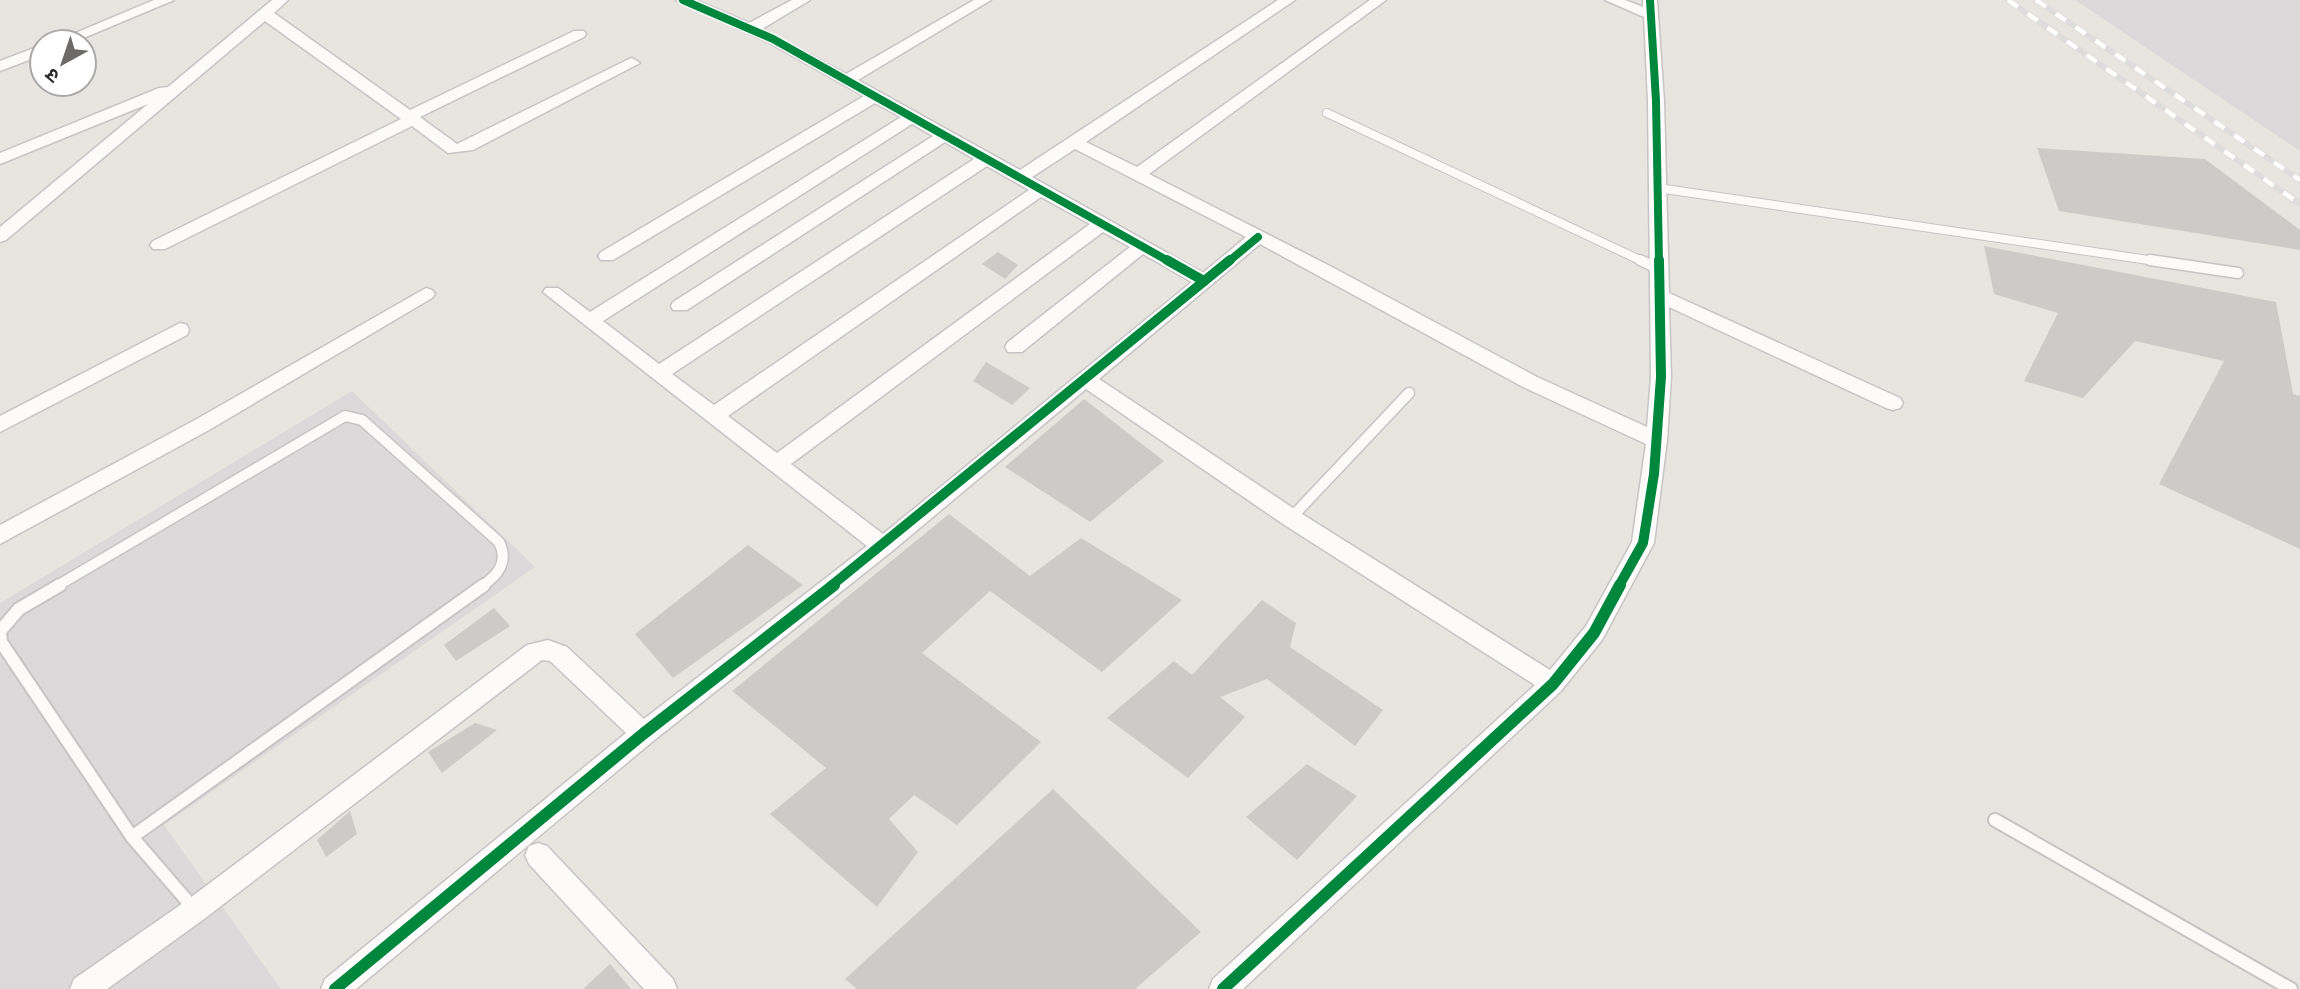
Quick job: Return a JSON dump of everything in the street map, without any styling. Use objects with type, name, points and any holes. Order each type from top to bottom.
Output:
[{"type":"street","points":[[96,28],[167,0]]},
{"type":"street","points":[[0,236],[281,0]]},
{"type":"street","points":[[683,0],[752,28],[1204,281]]},
{"type":"street","points":[[752,28],[803,0]]},
{"type":"street","points":[[845,81],[984,0]]},
{"type":"street","points":[[1020,178],[1288,0]]},
{"type":"street","points":[[1137,175],[1379,0]]},
{"type":"street","points":[[1223,989],[1553,684],[1594,633],[1643,543],[1654,474],[1661,377],[1658,188],[1651,8],[1612,0]]},
{"type":"street","points":[[265,14],[449,147],[460,149],[632,63]]},
{"type":"street","points":[[159,245],[579,34]]},
{"type":"street","points":[[0,66],[28,55]]},
{"type":"street","points":[[0,159],[183,84]]},
{"type":"street","points":[[607,256],[874,97]]},
{"type":"street","points":[[589,321],[911,118]]},
{"type":"street","points":[[680,306],[944,136]]},
{"type":"street","points":[[1074,142],[1540,387],[1657,440]]},
{"type":"street","points":[[658,374],[986,159]]},
{"type":"street","points":[[712,416],[1041,189]]},
{"type":"street","points":[[778,463],[1102,224]]},
{"type":"street","points":[[335,989],[643,734],[883,546],[1258,237]]},
{"type":"street","points":[[1015,347],[1142,246]]},
{"type":"street","points":[[552,292],[883,546]]},
{"type":"street","points":[[0,536],[202,425],[426,294]]},
{"type":"street","points":[[1659,296],[1893,403]]},
{"type":"street","points":[[0,425],[180,330]]},
{"type":"street","points":[[1087,380],[1291,518],[1553,684]]},
{"type":"street","points":[[84,989],[195,910],[535,652],[544,649],[554,651],[566,659],[643,734]]},
{"type":"street","points":[[538,855],[663,989]]},
{"type":"lane","points":[[1327,113],[1659,269]]},
{"type":"lane","points":[[1658,188],[2238,272]]},
{"type":"lane","points":[[1291,518],[1409,393]]},
{"type":"lane","points":[[132,837],[488,582],[504,563],[505,552],[499,542],[362,420],[345,416],[19,608],[0,631],[1,642],[132,837],[195,910]]},
{"type":"lane","points":[[1995,820],[2291,989]]},
{"type":"shaded area","points":[[2075,0],[2300,0],[2300,151]]},
{"type":"shaded area","points":[[352,391],[535,567],[164,825],[281,989],[0,989],[0,603]]},
{"type":"building","points":[[2037,148],[2205,159],[2300,230],[2300,250],[2059,211]]},
{"type":"building","points":[[1984,246],[2276,302],[2293,394],[2300,396],[2300,549],[2159,484],[2224,361],[2135,341],[2083,398],[2024,381],[2058,313],[1994,294]]},
{"type":"building","points":[[998,252],[1018,265],[1005,279],[982,264]]},
{"type":"building","points":[[986,362],[1030,388],[1012,405],[973,381]]},
{"type":"building","points":[[1084,399],[1164,461],[1090,522],[1005,467]]},
{"type":"building","points":[[949,514],[1030,576],[1081,538],[1182,600],[1102,672],[990,591],[922,653],[1041,742],[957,825],[914,795],[889,819],[918,852],[877,907],[770,814],[826,768],[732,691]]},
{"type":"building","points":[[748,545],[803,585],[673,678],[635,634]]},
{"type":"building","points":[[1262,600],[1296,623],[1290,647],[1383,710],[1355,746],[1267,679],[1220,697],[1245,717],[1188,778],[1107,718],[1174,661],[1192,675]]},
{"type":"building","points":[[494,608],[510,626],[456,661],[444,645]]},
{"type":"building","points":[[475,723],[497,730],[442,773],[428,752]]},
{"type":"building","points":[[1307,764],[1357,796],[1297,860],[1246,817]]},
{"type":"building","points":[[1053,789],[1201,932],[1135,989],[857,989],[845,979]]},
{"type":"building","points":[[350,811],[357,834],[326,857],[317,840]]},
{"type":"building","points":[[610,964],[631,989],[583,989]]},
{"type":"railway","points":[[2008,0],[2300,204]]},
{"type":"railway","points":[[2036,0],[2300,180]]},
{"type":"cycle path","points":[[683,0],[773,39],[1204,281]]},
{"type":"cycle path","points":[[1223,989],[1553,684],[1594,633],[1643,543],[1654,474],[1661,377],[1656,101],[1650,0]]},
{"type":"cycle path","points":[[335,989],[643,734],[883,546],[1258,237]]}]
